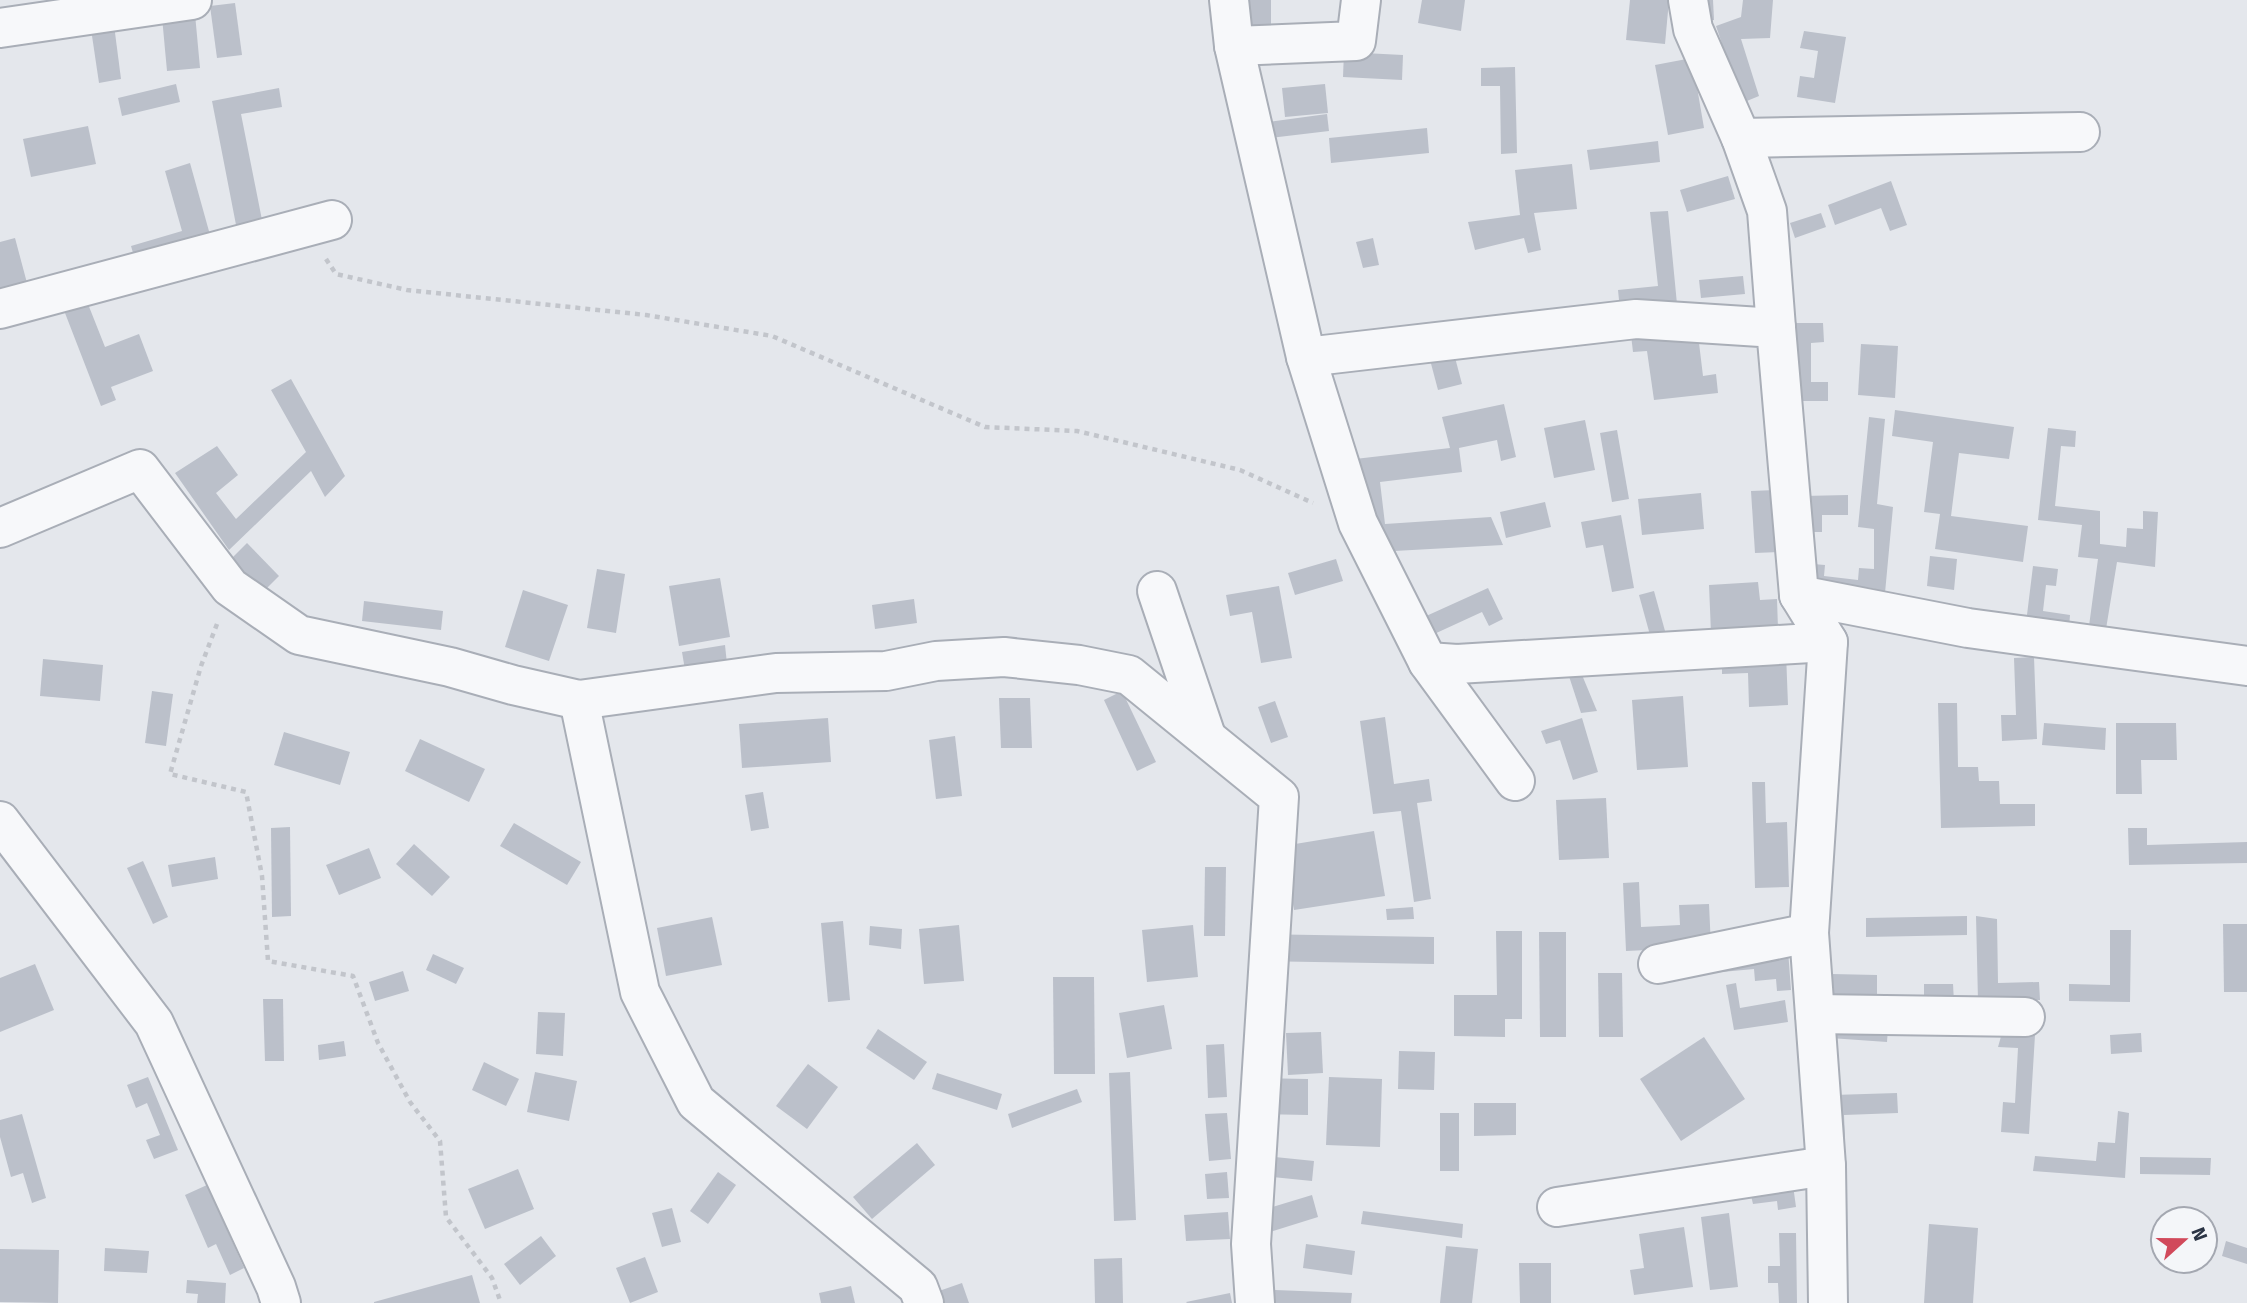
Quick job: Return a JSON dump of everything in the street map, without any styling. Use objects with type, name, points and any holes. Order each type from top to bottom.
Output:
[{"type":"street","points":[[0,28],[192,0]]},
{"type":"street","points":[[1229,0],[1234,46],[1306,356],[1359,523],[1428,662],[1515,781]]},
{"type":"street","points":[[1234,46],[1356,41],[1361,0]]},
{"type":"street","points":[[1688,0],[1693,29],[1741,138],[1767,211],[1799,595],[1828,642],[1809,933],[1826,1166],[1828,1303]]},
{"type":"street","points":[[1741,138],[2080,132]]},
{"type":"street","points":[[0,309],[319,223]]},
{"type":"street","points":[[1306,356],[1636,319],[1776,328]]},
{"type":"street","points":[[0,528],[140,469],[230,587],[299,635],[450,667],[579,700],[776,673],[886,671],[936,661],[1004,657],[1079,665],[1129,675],[1279,797],[1251,1244],[1255,1303]]},
{"type":"street","points":[[1157,591],[1206,736]]},
{"type":"street","points":[[1799,595],[1968,628],[2247,666]]},
{"type":"street","points":[[1428,662],[1457,664],[1828,642]]},
{"type":"street","points":[[579,700],[640,992],[696,1101],[918,1287],[924,1303]]},
{"type":"street","points":[[0,821],[154,1023],[281,1303]]},
{"type":"street","points":[[1658,964],[1809,933]]},
{"type":"street","points":[[1815,1014],[2025,1017]]},
{"type":"street","points":[[1557,1207],[1826,1166]]},
{"type":"path","points":[[319,223],[336,274],[407,290],[646,315],[772,337],[985,427],[1077,431],[1240,470],[1359,523]]},
{"type":"path","points":[[230,587],[201,666],[170,774],[246,792],[262,876],[268,961],[352,976],[378,1043],[410,1102],[440,1141],[446,1217],[492,1278],[501,1303]]},
{"type":"building","points":[[1236,0],[1271,0],[1271,25],[1236,25]]},
{"type":"building","points":[[1422,0],[1465,0],[1461,31],[1418,23]]},
{"type":"building","points":[[1630,0],[1669,0],[1665,44],[1626,40]]},
{"type":"building","points":[[1699,0],[1713,0],[1714,20],[1700,21]]},
{"type":"building","points":[[1743,0],[1773,0],[1770,38],[1741,39],[1759,96],[1742,103],[1716,26],[1741,17]]},
{"type":"building","points":[[235,3],[242,55],[217,58],[210,6]]},
{"type":"building","points":[[195,14],[200,68],[167,71],[162,17]]},
{"type":"building","points":[[114,25],[121,79],[99,83],[91,29]]},
{"type":"building","points":[[1804,31],[1846,37],[1835,103],[1797,97],[1800,76],[1814,78],[1818,51],[1800,48]]},
{"type":"building","points":[[1344,52],[1403,55],[1402,80],[1343,77]]},
{"type":"building","points":[[1692,58],[1704,128],[1668,135],[1655,65]]},
{"type":"building","points":[[1515,67],[1517,153],[1501,154],[1500,86],[1481,86],[1481,68]]},
{"type":"building","points":[[176,84],[180,102],[122,116],[118,98]]},
{"type":"building","points":[[1325,84],[1328,113],[1285,117],[1282,88]]},
{"type":"building","points":[[279,88],[282,107],[241,114],[262,220],[237,230],[212,101]]},
{"type":"building","points":[[1327,114],[1329,131],[1270,138],[1268,122]]},
{"type":"building","points":[[88,126],[96,164],[31,177],[23,139]]},
{"type":"building","points":[[1427,128],[1429,153],[1331,163],[1329,138]]},
{"type":"building","points":[[1658,141],[1660,162],[1590,170],[1587,150]]},
{"type":"building","points":[[190,163],[212,242],[136,263],[131,246],[182,231],[165,171]]},
{"type":"building","points":[[1572,164],[1577,209],[1534,213],[1541,250],[1528,253],[1524,238],[1475,250],[1468,222],[1520,215],[1515,170]]},
{"type":"building","points":[[1728,176],[1735,199],[1687,212],[1680,190]]},
{"type":"building","points":[[1891,181],[1907,225],[1890,231],[1881,208],[1835,225],[1828,205]]},
{"type":"building","points":[[1668,211],[1677,304],[1620,310],[1618,290],[1658,286],[1650,212]]},
{"type":"building","points":[[1821,213],[1826,227],[1795,238],[1790,223]]},
{"type":"building","points":[[15,238],[27,283],[0,291],[0,242]]},
{"type":"building","points":[[1373,238],[1379,265],[1363,268],[1356,242]]},
{"type":"building","points":[[1743,276],[1745,294],[1701,298],[1699,280]]},
{"type":"building","points":[[88,304],[105,347],[139,334],[153,371],[111,387],[116,400],[101,406],[65,313]]},
{"type":"building","points":[[1796,323],[1823,323],[1824,342],[1811,343],[1811,382],[1828,382],[1828,401],[1797,401]]},
{"type":"building","points":[[1631,335],[1718,341],[1699,343],[1703,376],[1716,374],[1718,393],[1654,400],[1647,351],[1633,352]]},
{"type":"building","points":[[1861,344],[1898,346],[1895,398],[1858,395]]},
{"type":"building","points":[[1453,350],[1462,384],[1438,390],[1429,356]]},
{"type":"building","points":[[291,379],[345,476],[325,497],[311,471],[229,550],[175,473],[217,446],[238,475],[216,493],[236,519],[306,452],[271,390]]},
{"type":"building","points":[[1504,404],[1516,457],[1501,461],[1497,440],[1459,448],[1462,472],[1380,482],[1385,524],[1491,517],[1503,545],[1376,552],[1355,459],[1450,448],[1442,417]]},
{"type":"building","points":[[1895,410],[2014,427],[2009,459],[1959,453],[1951,516],[2028,526],[2023,562],[1935,549],[1940,514],[1924,512],[1933,442],[1892,436]]},
{"type":"building","points":[[1869,417],[1885,419],[1877,504],[1893,507],[1885,593],[1872,588],[1810,585],[1813,564],[1825,565],[1824,576],[1858,580],[1859,568],[1874,569],[1874,529],[1858,527]]},
{"type":"building","points":[[1585,420],[1595,470],[1554,478],[1544,428]]},
{"type":"building","points":[[2048,428],[2076,431],[2075,447],[2061,446],[2055,506],[2100,511],[2100,544],[2126,547],[2127,528],[2143,529],[2143,511],[2158,512],[2155,567],[2117,562],[2106,629],[2089,626],[2098,559],[2078,557],[2082,525],[2038,520]]},
{"type":"building","points":[[1617,430],[1629,499],[1612,502],[1600,433]]},
{"type":"building","points":[[1776,490],[1779,552],[1755,553],[1751,491]]},
{"type":"building","points":[[1701,493],[1704,529],[1642,535],[1638,499]]},
{"type":"building","points":[[1848,495],[1848,515],[1822,515],[1822,532],[1804,532],[1803,496]]},
{"type":"building","points":[[1545,502],[1551,527],[1506,538],[1500,512]]},
{"type":"building","points":[[1621,515],[1634,588],[1612,592],[1603,545],[1586,548],[1581,522]]},
{"type":"building","points":[[247,543],[279,576],[263,592],[231,559]]},
{"type":"building","points":[[1930,556],[1957,559],[1954,590],[1927,586]]},
{"type":"building","points":[[1336,559],[1343,581],[1295,595],[1288,573]]},
{"type":"building","points":[[2033,566],[2058,569],[2056,586],[2046,585],[2043,611],[2070,615],[2069,628],[2026,623]]},
{"type":"building","points":[[597,569],[625,574],[616,633],[587,628]]},
{"type":"building","points":[[720,578],[730,637],[679,646],[669,586]]},
{"type":"building","points":[[1758,582],[1760,600],[1777,599],[1778,629],[1711,633],[1709,585]]},
{"type":"building","points":[[1279,586],[1292,658],[1261,663],[1252,612],[1230,616],[1226,595]]},
{"type":"building","points":[[1488,588],[1503,619],[1489,626],[1482,612],[1432,635],[1424,617]]},
{"type":"building","points":[[523,590],[568,605],[549,661],[505,647]]},
{"type":"building","points":[[1654,591],[1665,631],[1650,635],[1639,595]]},
{"type":"building","points":[[914,599],[917,623],[875,629],[872,605]]},
{"type":"building","points":[[364,601],[443,611],[441,630],[362,621]]},
{"type":"building","points":[[725,645],[727,664],[685,670],[682,652]]},
{"type":"building","points":[[1786,653],[1788,705],[1749,707],[1748,673],[1722,674],[1722,655]]},
{"type":"building","points":[[2034,657],[2037,739],[2002,741],[2001,715],[2016,715],[2014,658]]},
{"type":"building","points":[[43,659],[103,665],[100,701],[40,696]]},
{"type":"building","points":[[1565,664],[1582,675],[1597,711],[1581,713]]},
{"type":"building","points":[[152,691],[173,694],[166,746],[145,743]]},
{"type":"building","points":[[1122,691],[1156,762],[1137,771],[1104,700]]},
{"type":"building","points":[[1683,696],[1688,767],[1637,770],[1632,700]]},
{"type":"building","points":[[999,698],[1030,698],[1032,748],[1001,748]]},
{"type":"building","points":[[1275,701],[1288,737],[1271,743],[1258,707]]},
{"type":"building","points":[[1938,703],[1957,703],[1958,767],[1978,767],[1979,781],[1999,781],[2000,804],[2035,804],[2035,826],[1941,828]]},
{"type":"building","points":[[1385,717],[1394,784],[1429,779],[1432,801],[1417,803],[1431,899],[1414,902],[1401,811],[1373,814],[1360,721]]},
{"type":"building","points":[[828,718],[831,762],[742,768],[739,724]]},
{"type":"building","points":[[1582,718],[1598,772],[1573,780],[1560,740],[1546,744],[1541,731]]},
{"type":"building","points":[[2044,723],[2106,728],[2105,750],[2042,745]]},
{"type":"building","points":[[2116,723],[2176,723],[2177,760],[2141,760],[2142,794],[2116,794]]},
{"type":"building","points":[[284,732],[350,752],[340,785],[274,765]]},
{"type":"building","points":[[955,736],[962,796],[936,799],[929,740]]},
{"type":"building","points":[[420,739],[485,769],[469,802],[405,771]]},
{"type":"building","points":[[1752,782],[1765,782],[1766,823],[1787,822],[1789,887],[1755,888]]},
{"type":"building","points":[[763,792],[769,828],[751,831],[745,795]]},
{"type":"building","points":[[1606,798],[1609,858],[1559,860],[1556,800]]},
{"type":"building","points":[[514,823],[581,862],[567,885],[500,846]]},
{"type":"building","points":[[290,827],[291,916],[272,917],[271,828]]},
{"type":"building","points":[[2128,828],[2147,828],[2147,845],[2247,842],[2247,863],[2129,865]]},
{"type":"building","points":[[1374,831],[1385,896],[1294,910],[1283,846]]},
{"type":"building","points":[[414,844],[450,877],[432,896],[396,864]]},
{"type":"building","points":[[369,848],[381,878],[339,895],[326,865]]},
{"type":"building","points":[[215,857],[218,879],[172,887],[168,865]]},
{"type":"building","points":[[143,861],[168,917],[153,924],[127,868]]},
{"type":"building","points":[[1205,867],[1226,867],[1225,936],[1204,936]]},
{"type":"building","points":[[1639,882],[1641,927],[1680,925],[1679,905],[1709,904],[1711,947],[1626,951],[1623,883]]},
{"type":"building","points":[[1413,907],[1414,919],[1387,920],[1386,909]]},
{"type":"building","points":[[1967,916],[1967,935],[1866,937],[1866,918]]},
{"type":"building","points":[[1976,916],[1997,919],[1998,983],[2039,982],[2040,1000],[1978,1001]]},
{"type":"building","points":[[712,917],[722,965],[666,976],[657,928]]},
{"type":"building","points":[[843,921],[850,1000],[828,1002],[821,923]]},
{"type":"building","points":[[2223,924],[2247,924],[2247,992],[2224,992]]},
{"type":"building","points":[[959,925],[964,981],[924,984],[919,929]]},
{"type":"building","points":[[1193,925],[1198,977],[1147,982],[1142,930]]},
{"type":"building","points":[[870,926],[902,929],[901,949],[869,945]]},
{"type":"building","points":[[2110,930],[2131,930],[2130,1002],[2069,1001],[2069,984],[2110,985]]},
{"type":"building","points":[[1496,931],[1522,931],[1522,1019],[1505,1019],[1505,1037],[1454,1036],[1454,995],[1497,995]]},
{"type":"building","points":[[1539,932],[1566,932],[1566,1037],[1540,1037]]},
{"type":"building","points":[[1254,934],[1434,937],[1434,964],[1253,961]]},
{"type":"building","points":[[1788,950],[1791,990],[1777,991],[1776,979],[1755,981],[1754,969],[1711,973],[1710,957]]},
{"type":"building","points":[[433,954],[464,968],[456,984],[426,970]]},
{"type":"building","points":[[35,964],[54,1010],[0,1032],[0,978]]},
{"type":"building","points":[[403,971],[409,991],[375,1001],[369,982]]},
{"type":"building","points":[[1598,973],[1622,973],[1623,1037],[1599,1037]]},
{"type":"building","points":[[1832,974],[1877,975],[1877,995],[1831,994]]},
{"type":"building","points":[[1053,977],[1094,977],[1095,1074],[1054,1074]]},
{"type":"building","points":[[1736,983],[1740,1008],[1785,1000],[1788,1022],[1734,1030],[1726,985]]},
{"type":"building","points":[[1924,984],[1953,984],[1954,1002],[1924,1002]]},
{"type":"building","points":[[263,999],[283,999],[284,1061],[265,1061]]},
{"type":"building","points":[[1164,1005],[1172,1049],[1127,1058],[1119,1013]]},
{"type":"building","points":[[538,1012],[565,1013],[563,1056],[536,1054]]},
{"type":"building","points":[[1830,1024],[1888,1028],[1887,1042],[1830,1038]]},
{"type":"building","points":[[878,1029],[927,1062],[914,1080],[866,1048]]},
{"type":"building","points":[[1321,1032],[1323,1073],[1288,1075],[1286,1033]]},
{"type":"building","points":[[2002,1033],[2035,1035],[2029,1134],[2001,1132],[2003,1102],[2015,1103],[2018,1048],[1998,1047]]},
{"type":"building","points":[[2141,1033],[2142,1052],[2111,1054],[2110,1035]]},
{"type":"building","points":[[1704,1037],[1745,1099],[1681,1141],[1640,1079]]},
{"type":"building","points":[[344,1041],[346,1056],[319,1060],[318,1045]]},
{"type":"building","points":[[1224,1044],[1227,1097],[1208,1098],[1206,1045]]},
{"type":"building","points":[[1399,1051],[1435,1052],[1434,1090],[1398,1089]]},
{"type":"building","points":[[484,1062],[519,1079],[506,1106],[472,1090]]},
{"type":"building","points":[[808,1064],[838,1087],[807,1129],[776,1106]]},
{"type":"building","points":[[535,1072],[577,1081],[569,1121],[527,1112]]},
{"type":"building","points":[[1130,1072],[1136,1220],[1114,1221],[1109,1073]]},
{"type":"building","points":[[937,1073],[1002,1094],[997,1110],[932,1089]]},
{"type":"building","points":[[148,1077],[178,1150],[154,1159],[146,1140],[160,1135],[147,1103],[136,1108],[127,1085]]},
{"type":"building","points":[[1329,1077],[1382,1079],[1380,1147],[1326,1145]]},
{"type":"building","points":[[1254,1078],[1308,1079],[1308,1115],[1253,1114]]},
{"type":"building","points":[[1077,1089],[1082,1102],[1012,1128],[1008,1114]]},
{"type":"building","points":[[1897,1093],[1898,1113],[1844,1115],[1845,1137],[1834,1138],[1833,1095]]},
{"type":"building","points":[[1474,1103],[1516,1103],[1516,1135],[1474,1136]]},
{"type":"building","points":[[2118,1111],[2129,1113],[2125,1178],[2033,1171],[2035,1156],[2096,1161],[2098,1142],[2115,1143]]},
{"type":"building","points":[[1227,1113],[1231,1159],[1209,1161],[1205,1114]]},
{"type":"building","points":[[1440,1113],[1459,1113],[1459,1171],[1440,1171]]},
{"type":"building","points":[[22,1114],[46,1198],[32,1203],[23,1173],[11,1177],[0,1137],[0,1120]]},
{"type":"building","points":[[917,1143],[935,1165],[872,1219],[853,1197]]},
{"type":"building","points":[[1266,1156],[1314,1161],[1312,1181],[1264,1176]]},
{"type":"building","points":[[2140,1157],[2211,1158],[2210,1175],[2140,1174]]},
{"type":"building","points":[[518,1169],[534,1209],[485,1229],[468,1189]]},
{"type":"building","points":[[718,1172],[736,1185],[708,1224],[690,1211]]},
{"type":"building","points":[[1227,1172],[1229,1198],[1207,1199],[1205,1174]]},
{"type":"building","points":[[1792,1178],[1796,1207],[1778,1210],[1777,1201],[1753,1204],[1748,1183]]},
{"type":"building","points":[[207,1185],[244,1268],[230,1275],[216,1244],[208,1248],[185,1195]]},
{"type":"building","points":[[1312,1195],[1318,1217],[1270,1232],[1263,1210]]},
{"type":"building","points":[[672,1208],[681,1242],[662,1247],[652,1213]]},
{"type":"building","points":[[1363,1211],[1463,1224],[1462,1238],[1361,1224]]},
{"type":"building","points":[[1228,1212],[1230,1239],[1186,1241],[1184,1215]]},
{"type":"building","points":[[1729,1213],[1738,1287],[1710,1290],[1701,1217]]},
{"type":"building","points":[[1929,1224],[1978,1228],[1973,1303],[1924,1303]]},
{"type":"building","points":[[1684,1227],[1693,1287],[1634,1295],[1630,1270],[1644,1268],[1639,1234]]},
{"type":"building","points":[[1779,1233],[1796,1233],[1797,1303],[1779,1303],[1778,1283],[1768,1283],[1768,1266],[1780,1266]]},
{"type":"building","points":[[541,1236],[556,1256],[520,1285],[504,1264]]},
{"type":"building","points":[[2226,1241],[2247,1248],[2247,1264],[2222,1256]]},
{"type":"building","points":[[1306,1244],[1355,1251],[1352,1275],[1303,1268]]},
{"type":"building","points":[[1446,1246],[1478,1249],[1472,1303],[1440,1303]]},
{"type":"building","points":[[105,1248],[149,1251],[147,1273],[104,1271]]},
{"type":"building","points":[[0,1249],[59,1250],[58,1303],[0,1302]]},
{"type":"building","points":[[645,1257],[658,1292],[630,1303],[616,1268]]},
{"type":"building","points":[[1122,1258],[1123,1303],[1095,1303],[1094,1259]]},
{"type":"building","points":[[1519,1263],[1551,1263],[1551,1303],[1520,1303]]},
{"type":"building","points":[[472,1275],[480,1303],[374,1303],[374,1302]]},
{"type":"building","points":[[187,1280],[226,1283],[225,1303],[197,1303],[198,1294],[186,1293]]},
{"type":"building","points":[[962,1283],[969,1303],[944,1303],[939,1291]]},
{"type":"building","points":[[851,1286],[855,1303],[821,1303],[819,1293]]},
{"type":"building","points":[[1275,1290],[1352,1293],[1351,1303],[1274,1303]]},
{"type":"building","points":[[1230,1293],[1232,1303],[1186,1302]]}]
